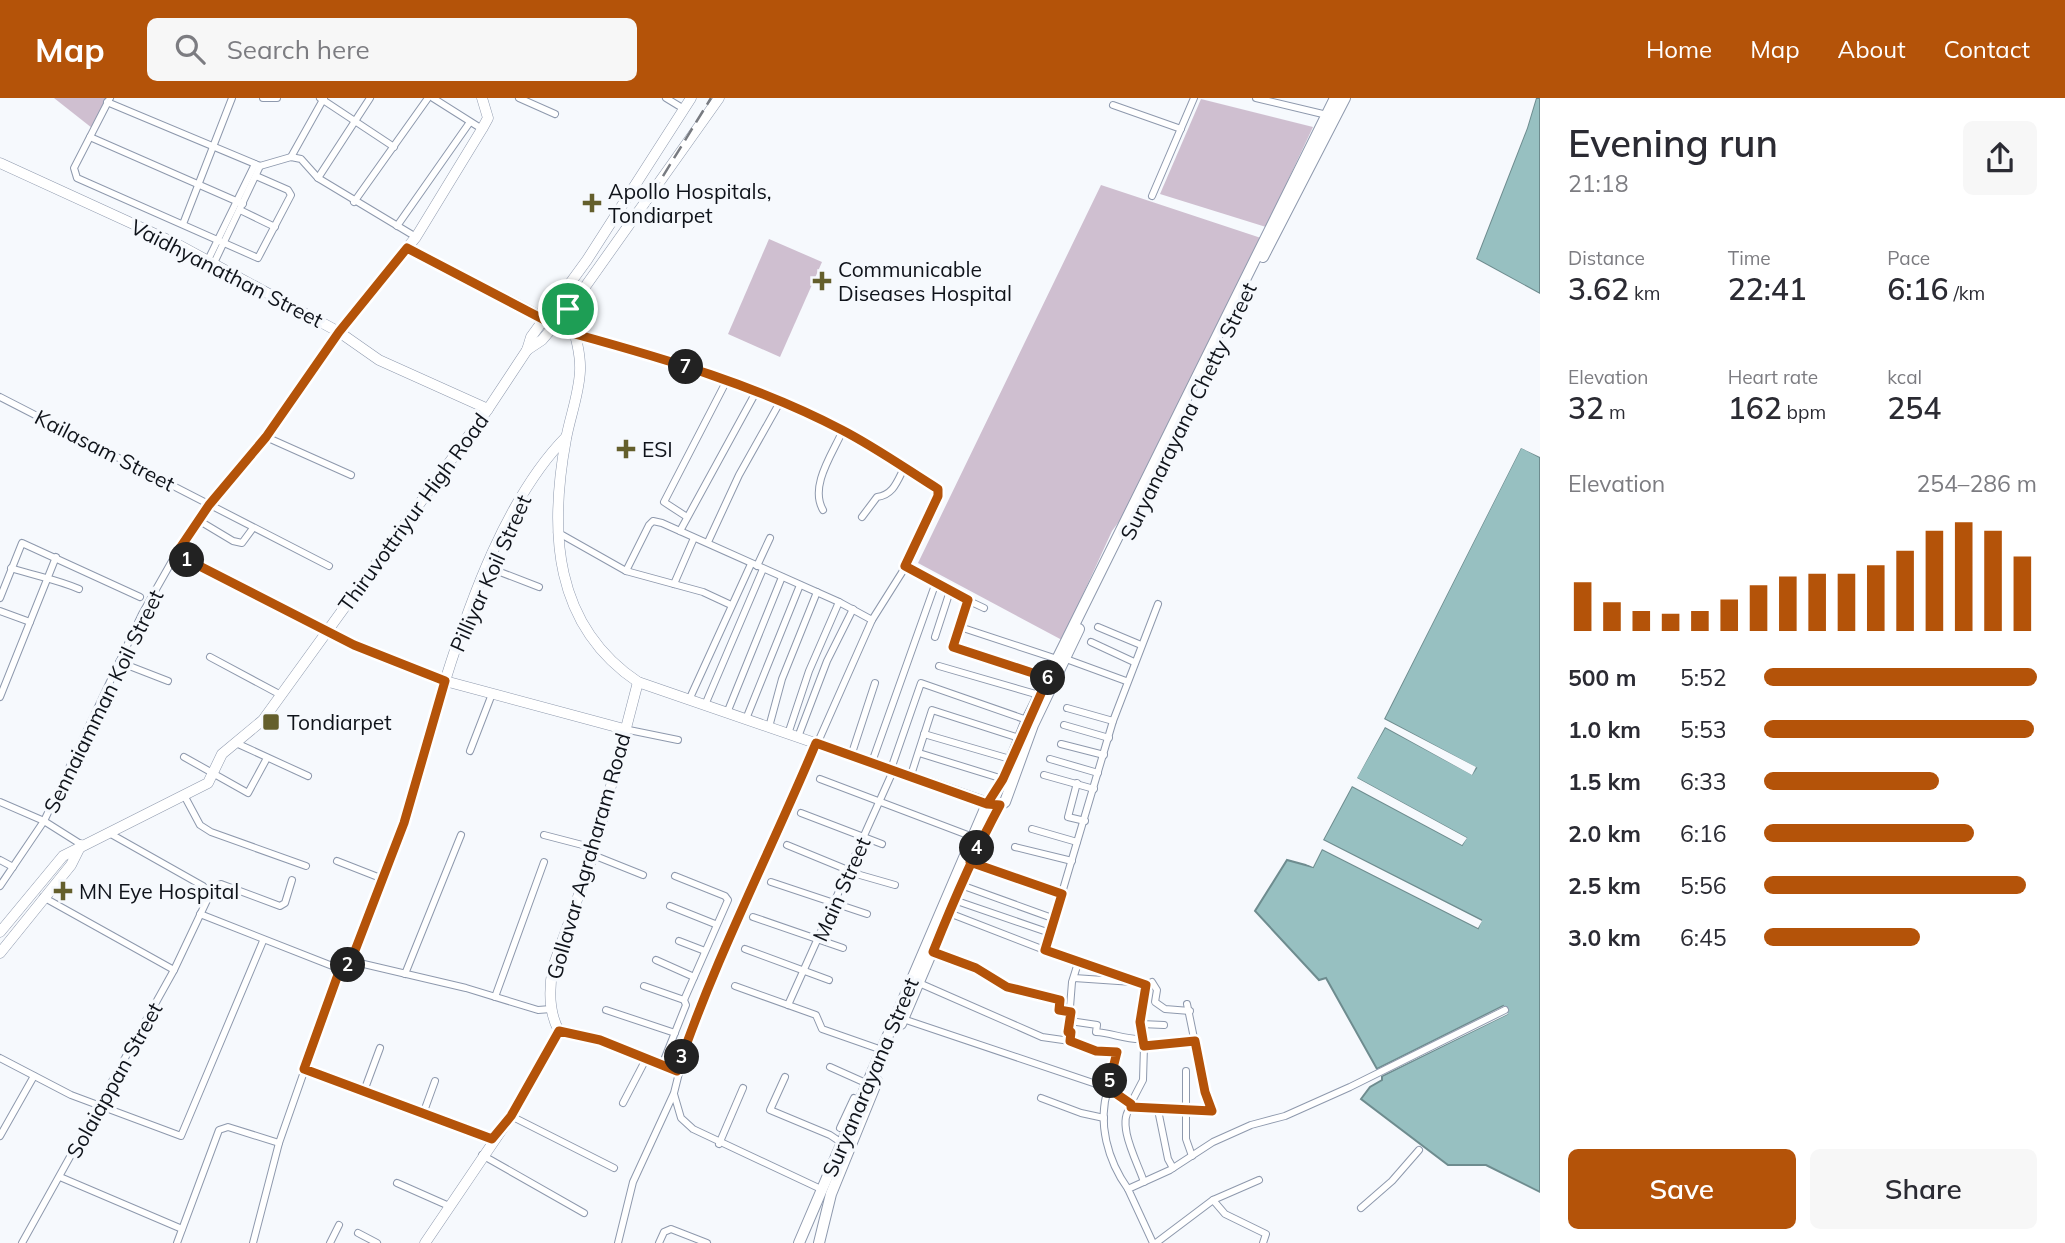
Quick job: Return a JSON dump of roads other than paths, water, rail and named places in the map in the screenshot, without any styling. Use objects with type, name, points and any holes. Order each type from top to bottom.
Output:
[{"type":"main road","points":[[482,98],[488,118],[482,129]]},
{"type":"main road","name":"Thiruvottriyur High Road","points":[[0,932],[63,856],[185,797],[208,783],[222,754],[263,720],[488,409],[527,350],[531,337],[587,260],[691,98]]},
{"type":"main road","name":"Thiruvottriyur High Road","points":[[527,350],[542,340],[568,309],[719,98]]},
{"type":"main road","name":"Suryanarayana Chetty Street","points":[[1030,722],[1335,98]]},
{"type":"main road","name":"Suryanarayana Chetty Street","points":[[1030,722],[1039,695],[1061,659],[1345,98]]},
{"type":"main road","name":"Sennaiamman Koil Street","points":[[339,332],[416,237],[482,129]]},
{"type":"main road","name":"Vaidhyanathan Street","points":[[0,163],[211,261],[339,332],[379,360],[488,409]]},
{"type":"main road","points":[[407,248],[575,334]]},
{"type":"main road","points":[[568,309],[575,334],[580,371],[558,481],[556,531],[568,594],[591,637],[624,672],[638,682],[911,775],[987,804],[1000,805]]},
{"type":"main road","name":"Pilliyar Koil Street","points":[[445,681],[487,567],[543,461],[566,436]]},
{"type":"main road","points":[[325,632],[445,681],[624,729]]},
{"type":"main road","name":"Gollavar Agraharam Road","points":[[559,1031],[551,1009],[550,984],[593,852],[638,682]]},
{"type":"main road","name":"Suryanarayana Street","points":[[819,1243],[827,1192],[842,1143],[987,804],[1003,779],[1019,738],[1030,722]]},
{"type":"main road","name":"Suryanarayana Street","points":[[799,1243],[827,1192],[970,862],[1014,784],[1030,722]]},
{"type":"main road","points":[[2,946],[71,865],[82,845]]},
{"type":"main road","points":[[425,1243],[492,1139],[511,1116],[559,1031]]},
{"type":"street","points":[[183,224],[232,98]]},
{"type":"street","points":[[263,98],[277,98]]},
{"type":"street","points":[[318,178],[370,98]]},
{"type":"street","points":[[354,202],[431,98],[482,129]]},
{"type":"street","points":[[519,98],[555,114]]},
{"type":"street","points":[[666,98],[684,109]]},
{"type":"street","points":[[1152,196],[1194,98]]},
{"type":"street","points":[[1256,98],[1326,115]]},
{"type":"street","points":[[291,157],[323,99],[394,147]]},
{"type":"street","points":[[256,176],[290,192],[258,258],[77,178],[74,168],[108,100],[258,165],[291,157],[305,161],[318,178],[416,237]]},
{"type":"street","points":[[1113,105],[1181,129]]},
{"type":"street","points":[[397,226],[470,122]]},
{"type":"street","points":[[90,137],[198,184],[240,205],[275,227]]},
{"type":"street","points":[[211,261],[256,176],[258,165]]},
{"type":"street","points":[[240,205],[258,165]]},
{"type":"street","name":"Sennaiamman Koil Street","points":[[0,886],[44,821],[119,662],[144,599],[198,520],[266,437],[339,332]]},
{"type":"street","points":[[575,334],[727,380],[780,402],[843,430],[938,489],[938,496],[905,566],[873,620],[738,912],[677,1071],[674,1093],[634,1182],[618,1243]]},
{"type":"street","points":[[687,517],[664,502],[727,380]]},
{"type":"street","points":[[680,531],[756,392]]},
{"type":"street","name":"Kailasam Street","points":[[0,397],[329,566]]},
{"type":"street","points":[[708,542],[739,475],[780,402]]},
{"type":"street","points":[[823,510],[818,489],[843,430]]},
{"type":"street","points":[[266,437],[351,475]]},
{"type":"street","points":[[862,517],[877,497],[885,497],[891,492],[904,468]]},
{"type":"street","points":[[198,520],[233,541],[242,542],[253,528]]},
{"type":"street","points":[[626,570],[653,521],[708,542],[873,620]]},
{"type":"street","points":[[556,531],[626,570],[732,605]]},
{"type":"street","points":[[705,705],[770,537]]},
{"type":"street","points":[[674,584],[694,538]]},
{"type":"street","points":[[0,598],[22,543],[144,599]]},
{"type":"street","points":[[176,554],[325,632]]},
{"type":"street","points":[[0,697],[56,557]]},
{"type":"street","points":[[689,700],[732,605],[757,566]]},
{"type":"street","points":[[905,566],[935,585],[984,608]]},
{"type":"street","points":[[487,567],[539,587]]},
{"type":"street","points":[[11,568],[42,578],[50,576],[79,589]]},
{"type":"street","points":[[0,575],[8,578]]},
{"type":"street","points":[[727,713],[782,577]]},
{"type":"street","points":[[747,719],[800,584]]},
{"type":"street","points":[[872,762],[935,585]]},
{"type":"street","points":[[935,637],[950,591]]},
{"type":"street","points":[[769,727],[782,679],[817,592]]},
{"type":"street","points":[[968,600],[953,647],[1048,678]]},
{"type":"street","points":[[793,735],[809,671],[839,602]]},
{"type":"street","points":[[1045,950],[1126,681],[1158,604]]},
{"type":"street","points":[[793,735],[853,609]]},
{"type":"street","points":[[0,611],[30,622]]},
{"type":"street","points":[[960,627],[1126,681]]},
{"type":"street","points":[[1098,627],[1141,645]]},
{"type":"street","points":[[1091,642],[1134,662]]},
{"type":"street","points":[[210,657],[281,695]]},
{"type":"street","points":[[119,662],[168,681]]},
{"type":"street","points":[[939,666],[1039,695]]},
{"type":"street","points":[[253,1243],[279,1143],[304,1069],[340,969],[351,961],[404,823],[445,681]]},
{"type":"street","points":[[852,756],[875,683]]},
{"type":"street","name":"Main Street","points":[[788,1005],[881,800],[921,683],[1030,722]]},
{"type":"street","points":[[470,751],[492,694]]},
{"type":"street","points":[[1067,708],[1113,721]]},
{"type":"street","points":[[911,775],[932,710],[1019,738]]},
{"type":"street","points":[[1064,725],[1109,738]]},
{"type":"street","points":[[624,729],[678,740]]},
{"type":"street","points":[[924,734],[1010,759]]},
{"type":"street","points":[[234,742],[308,776]]},
{"type":"street","points":[[1061,744],[1104,755]]},
{"type":"street","points":[[919,753],[1003,779]]},
{"type":"street","points":[[184,757],[248,793],[267,758]]},
{"type":"street","points":[[1050,759],[1098,773]]},
{"type":"street","points":[[1044,775],[1094,789]]},
{"type":"street","points":[[820,779],[973,837]]},
{"type":"street","points":[[1076,783],[1068,817],[1085,821]]},
{"type":"street","points":[[185,797],[201,825],[211,832],[306,866]]},
{"type":"street","points":[[0,802],[44,821],[82,845]]},
{"type":"street","points":[[801,813],[881,844]]},
{"type":"street","points":[[1032,829],[1077,842]]},
{"type":"street","points":[[109,834],[209,891],[220,884],[280,906],[285,903],[292,880]]},
{"type":"street","points":[[405,974],[461,835]]},
{"type":"street","points":[[544,835],[593,852],[643,876]]},
{"type":"street","points":[[788,845],[894,885]]},
{"type":"street","points":[[1015,847],[1072,861]]},
{"type":"street","points":[[0,860],[13,867]]},
{"type":"street","points":[[337,861],[383,879]]},
{"type":"street","points":[[495,997],[544,862]]},
{"type":"street","points":[[970,862],[1062,894]]},
{"type":"street","points":[[662,1065],[684,1000],[705,956],[727,897],[675,876]]},
{"type":"street","points":[[771,882],[867,914]]},
{"type":"street","points":[[961,885],[1055,919]]},
{"type":"street","name":"Solaiappan Street","points":[[22,1243],[174,970],[209,891]]},
{"type":"street","points":[[43,897],[174,970]]},
{"type":"street","points":[[954,900],[1050,933]]},
{"type":"street","points":[[670,906],[715,924]]},
{"type":"street","points":[[948,913],[1078,963],[1146,985],[1140,1024],[1143,1080],[1126,1118],[1127,1136],[1144,1182]]},
{"type":"street","points":[[200,914],[340,969]]},
{"type":"street","points":[[753,917],[843,948]]},
{"type":"street","points":[[0,1058],[71,1095],[100,1104],[176,1136],[183,1133],[263,941]]},
{"type":"street","points":[[679,941],[705,951]]},
{"type":"street","points":[[745,949],[829,980]]},
{"type":"street","points":[[933,952],[976,968],[1007,987],[1060,1000],[1059,1010],[1071,1012]]},
{"type":"street","points":[[656,960],[694,977]]},
{"type":"street","points":[[351,961],[538,1010],[551,1009]]},
{"type":"street","points":[[1070,1041],[1073,978],[1078,963]]},
{"type":"street","points":[[1073,978],[1102,982],[1135,981]]},
{"type":"street","points":[[903,1019],[1108,1088],[1131,1105],[1158,1110],[1212,1111],[1205,1092],[1189,1007],[1166,1009],[1155,1002],[1157,990],[1152,982]]},
{"type":"street","points":[[919,983],[1042,1037],[1070,1041],[1096,1051],[1117,1052],[1104,1118],[1110,1156],[1155,1243],[1213,1200],[1259,1180]]},
{"type":"street","points":[[644,986],[684,1000]]},
{"type":"street","points":[[735,986],[818,1016],[822,1029],[883,1050]]},
{"type":"street","points":[[606,1010],[675,1033]]},
{"type":"street","points":[[1128,1189],[1173,1168],[1226,1136],[1251,1125],[1268,1122],[1350,1087],[1505,1010]]},
{"type":"street","points":[[1070,1021],[1097,1026],[1096,1032],[1112,1032],[1143,1043],[1195,1041]]},
{"type":"street","points":[[1140,1024],[1164,1025]]},
{"type":"street","points":[[559,1031],[600,1040],[677,1071]]},
{"type":"street","points":[[364,1091],[380,1048]]},
{"type":"street","points":[[623,1103],[646,1059]]},
{"type":"street","points":[[830,1067],[868,1084]]},
{"type":"street","points":[[304,1069],[492,1139]]},
{"type":"street","points":[[1186,1071],[1184,1111],[1187,1148],[1192,1156]]},
{"type":"street","points":[[0,1136],[34,1076]]},
{"type":"street","points":[[785,1077],[770,1110],[830,1135],[842,1143]]},
{"type":"street","points":[[423,1114],[435,1081]]},
{"type":"street","points":[[719,1144],[743,1088]]},
{"type":"street","points":[[674,1093],[681,1118],[693,1129],[719,1144],[827,1192]]},
{"type":"street","points":[[840,1128],[854,1098],[860,1102]]},
{"type":"street","points":[[1041,1098],[1081,1113],[1104,1118]]},
{"type":"street","points":[[1158,1110],[1168,1159],[1173,1168]]},
{"type":"street","points":[[511,1116],[614,1168]]},
{"type":"street","points":[[177,1243],[219,1130],[228,1127],[279,1143]]},
{"type":"street","points":[[1361,1208],[1392,1181],[1419,1150]]},
{"type":"street","points":[[482,1155],[584,1213]]},
{"type":"street","points":[[60,1177],[183,1229]]},
{"type":"street","points":[[397,1183],[449,1206]]},
{"type":"street","points":[[1213,1200],[1225,1214],[1266,1234],[1263,1243]]},
{"type":"street","points":[[330,1243],[339,1225]]},
{"type":"street","points":[[659,1243],[664,1232],[671,1229],[708,1243]]},
{"type":"street","points":[[358,1233],[377,1243]]},
{"type":"water","points":[[1536,98],[1540,98],[1540,294],[1476,259]]},
{"type":"water","points":[[1521,447],[1540,457],[1540,1192],[1486,1165],[1448,1165],[1361,1099],[1370,1087],[1382,1080],[1382,1076],[1507,1014],[1503,1006],[1377,1069],[1326,978],[1319,980],[1255,911],[1287,860],[1313,867],[1322,849],[1478,928],[1481,920],[1323,840],[1352,786],[1462,845],[1466,838],[1356,778],[1385,727],[1472,774],[1476,768],[1384,719]]},
{"type":"railway","points":[[652,194],[711,98]]},
{"type":"place","name":"Apollo Hospitals, Tondiarpet","points":[[592,203]]},
{"type":"place","name":"Communicable Diseases Hospital","points":[[822,281]]},
{"type":"place","name":"ESI","points":[[626,449]]},
{"type":"place","name":"Tondiarpet","points":[[271,722]]},
{"type":"place","name":"MN Eye Hospital","points":[[63,891]]}]
